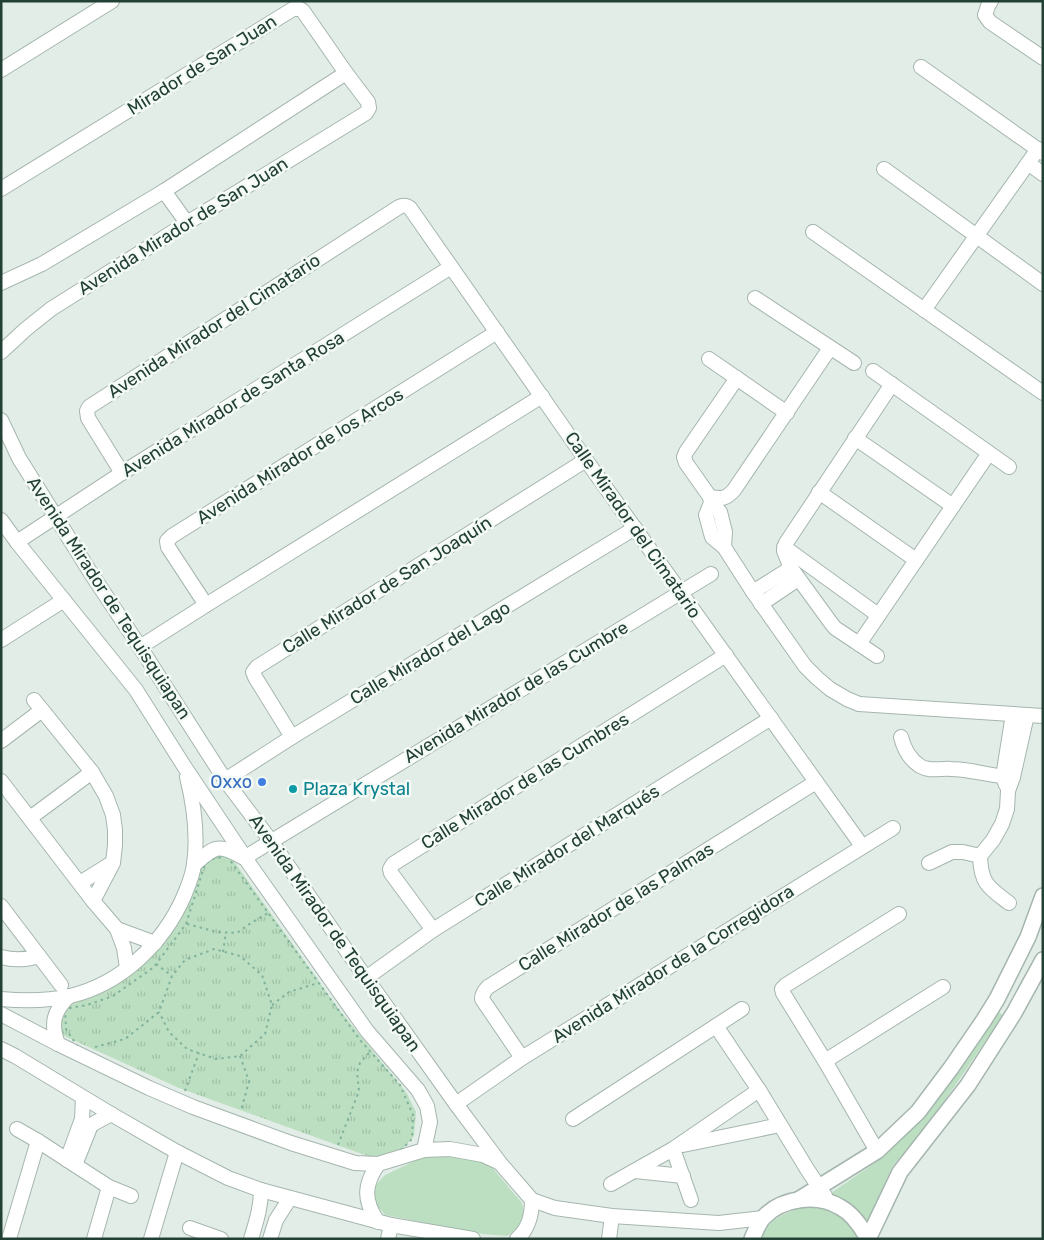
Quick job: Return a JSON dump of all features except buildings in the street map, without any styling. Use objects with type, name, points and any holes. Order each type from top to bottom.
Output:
[{"type":"street","points":[[1,70],[112,1]]},
{"type":"street","points":[[991,1],[985,15],[990,22],[1041,53]]},
{"type":"street","name":"Mirador de San Juan","points":[[1,189],[293,9],[300,9],[303,12],[368,102],[369,108]]},
{"type":"street","points":[[921,67],[1040,151],[1028,163],[924,310]]},
{"type":"street","points":[[1,283],[42,264],[164,191],[346,73]]},
{"type":"street","name":"Avenida Mirador de San Juan","points":[[1,352],[51,309],[366,113],[369,108]]},
{"type":"street","points":[[1028,163],[1043,174]]},
{"type":"street","points":[[884,169],[1043,284]]},
{"type":"street","points":[[164,191],[187,223]]},
{"type":"street","name":"Calle Mirador del Cimatario","points":[[404,205],[410,208],[586,460],[862,846]]},
{"type":"street","name":"Avenida Mirador del Cimatario","points":[[122,473],[88,418],[87,411],[89,407],[390,212],[404,205]]},
{"type":"street","points":[[813,232],[1043,393]]},
{"type":"street","name":"Avenida Mirador de Santa Rosa","points":[[17,542],[122,473],[451,267]]},
{"type":"street","points":[[755,298],[854,364]]},
{"type":"street","name":"Avenida Mirador de los Arcos","points":[[206,605],[168,547],[167,541],[172,536],[497,332]]},
{"type":"street","points":[[711,500],[729,496],[830,348]]},
{"type":"street","points":[[709,359],[787,413]]},
{"type":"street","points":[[873,371],[1008,467]]},
{"type":"street","points":[[737,378],[684,457],[686,463],[720,512],[725,532],[724,547],[805,666],[830,689],[859,704],[1043,716]]},
{"type":"street","points":[[877,656],[830,623],[795,573],[784,551],[784,547],[892,384]]},
{"type":"street","points":[[140,647],[542,396]]},
{"type":"street","name":"Avenida Mirador de Tequisquiapan","points":[[1,420],[19,458],[92,575],[226,780],[456,1104],[500,1163],[532,1200]]},
{"type":"street","points":[[856,438],[952,506]]},
{"type":"street","points":[[859,644],[989,453]]},
{"type":"street","name":"Calle Mirador de San Joaquín","points":[[292,737],[255,677],[253,672],[257,666],[586,460]]},
{"type":"street","points":[[819,492],[916,560]]},
{"type":"street","name":"Avenida Mirador de Tequisquiapan","points":[[1,520],[136,690],[244,858],[367,1031],[418,1090],[428,1106],[430,1122],[424,1150]]},
{"type":"street","name":"Calle Mirador del Lago","points":[[226,780],[292,737],[635,528]]},
{"type":"street","points":[[784,547],[878,615]]},
{"type":"street","points":[[757,598],[795,573]]},
{"type":"street","name":"Avenida Mirador de las Cumbre","points":[[244,858],[711,574]]},
{"type":"street","points":[[1,640],[64,600]]},
{"type":"street","name":"Calle Mirador de las Cumbres","points":[[433,930],[391,873],[390,869],[394,864],[726,655]]},
{"type":"street","points":[[1,741],[38,705],[92,772],[106,796],[113,815],[115,845],[112,863],[93,901]]},
{"type":"street","points":[[1009,903],[987,884],[981,870],[980,856],[993,840],[1002,824],[1007,809],[1008,777],[1020,714]]},
{"type":"street","name":"Calle Mirador del Marqués","points":[[366,978],[433,930],[770,718]]},
{"type":"street","points":[[900,737],[911,759],[927,769],[955,769],[1008,777]]},
{"type":"street","points":[[1,1000],[28,1000],[69,996],[90,990],[128,968],[147,952],[169,925],[180,906],[194,865],[196,840],[194,815],[184,766]]},
{"type":"street","points":[[30,818],[92,772]]},
{"type":"street","points":[[1,781],[93,901],[117,929],[124,948],[128,968]]},
{"type":"street","name":"Calle Mirador de las Palmas","points":[[522,1058],[482,999],[484,991],[505,976],[816,782]]},
{"type":"street","name":"Avenida Mirador de la Corregidora","points":[[456,1104],[522,1058],[892,828]]},
{"type":"street","points":[[194,865],[207,853],[220,848],[227,849],[244,858]]},
{"type":"street","points":[[929,863],[952,852],[963,852],[980,856]]},
{"type":"street","points":[[80,883],[112,863]]},
{"type":"street","points":[[752,1239],[763,1218],[779,1206],[798,1200],[877,1150],[918,1112],[951,1068],[997,999],[1028,937],[1043,896]]},
{"type":"street","points":[[1,906],[61,985]]},
{"type":"street","points":[[877,1150],[783,994],[782,989],[899,914]]},
{"type":"street","points":[[117,929],[155,942]]},
{"type":"street","points":[[1,957],[11,960],[25,960],[39,956]]},
{"type":"street","points":[[868,1239],[900,1172],[968,1085],[1014,1013],[1043,960]]},
{"type":"street","points":[[825,1061],[943,987]]},
{"type":"street","points":[[58,1044],[54,1034],[56,1013],[69,996]]},
{"type":"street","points":[[997,999],[1014,1013]]},
{"type":"street","points":[[573,1119],[742,1009]]},
{"type":"street","points":[[1,1014],[149,1088],[211,1114],[291,1143],[355,1163],[378,1164],[424,1150],[450,1149],[483,1155],[500,1163]]},
{"type":"street","points":[[716,1026],[759,1090],[829,1203]]},
{"type":"street","points":[[1,1049],[177,1152],[228,1178],[261,1190],[406,1234],[473,1239]]},
{"type":"street","points":[[611,1184],[675,1148],[759,1090]]},
{"type":"street","points":[[71,1162],[87,1122],[83,1098]]},
{"type":"street","points":[[87,1122],[111,1114]]},
{"type":"street","points":[[675,1148],[780,1125]]},
{"type":"street","points":[[17,1129],[109,1187],[130,1196]]},
{"type":"street","points":[[10,1239],[38,1141]]},
{"type":"street","points":[[675,1148],[691,1200]]},
{"type":"street","points":[[151,1239],[177,1152]]},
{"type":"street","points":[[378,1164],[371,1174],[367,1187],[367,1200],[371,1212],[386,1229]]},
{"type":"street","points":[[635,1171],[683,1176]]},
{"type":"street","points":[[94,1239],[109,1187]]},
{"type":"street","points":[[251,1239],[259,1216],[261,1190]]},
{"type":"street","points":[[270,1239],[276,1220],[290,1198]]},
{"type":"street","points":[[517,1239],[529,1223],[532,1212],[532,1200],[555,1208],[612,1216],[719,1223],[763,1218]]},
{"type":"street","points":[[798,1200],[817,1200],[840,1206],[857,1220],[868,1239]]},
{"type":"street","points":[[259,1216],[276,1220]]},
{"type":"street","points":[[608,1239],[612,1216]]},
{"type":"street","points":[[190,1228],[213,1237]]},
{"type":"path","points":[[227,856],[360,1040],[400,1085],[413,1115],[412,1139],[396,1155],[378,1160],[350,1157],[211,1110],[116,1070],[80,1050],[66,1029],[65,1010],[113,996],[154,967],[186,924],[204,864],[212,859],[227,856]]},
{"type":"path","points":[[186,924],[217,932],[237,933],[268,913]]},
{"type":"path","points":[[223,952],[226,932]]},
{"type":"path","points":[[80,1050],[125,1039],[159,1012],[172,976],[185,960],[214,949],[240,956],[262,975],[272,1005],[265,1034],[240,1056],[216,1059],[187,1049],[169,1032],[159,1012]]},
{"type":"path","points":[[156,964],[172,976]]},
{"type":"path","points":[[272,1005],[289,992],[318,983]]},
{"type":"path","points":[[336,1152],[359,1091],[357,1072],[360,1063],[371,1052]]},
{"type":"path","points":[[182,1098],[199,1053]]},
{"type":"path","points":[[238,1119],[249,1081],[240,1056]]},
{"type":"green space","points":[[228,853],[337,1007],[406,1092],[416,1112],[414,1136],[399,1153],[373,1158],[179,1088],[62,1035],[57,1022],[63,1009],[133,972],[178,922],[201,861]]},
{"type":"green space","points":[[997,1011],[1003,1015],[931,1120],[892,1167],[868,1222],[851,1204],[831,1193],[878,1161],[924,1116]]},
{"type":"green space","points":[[456,1153],[490,1165],[522,1203],[525,1217],[519,1228],[507,1236],[482,1234],[385,1215],[375,1203],[375,1186],[385,1175],[423,1157]]},
{"type":"green space","points":[[805,1207],[823,1209],[837,1214],[849,1224],[859,1239],[761,1239],[768,1226],[778,1217]]},
{"type":"place","name":"Oxxo","points":[[262,782]]},
{"type":"place","name":"Plaza Krystal","points":[[293,789]]}]
